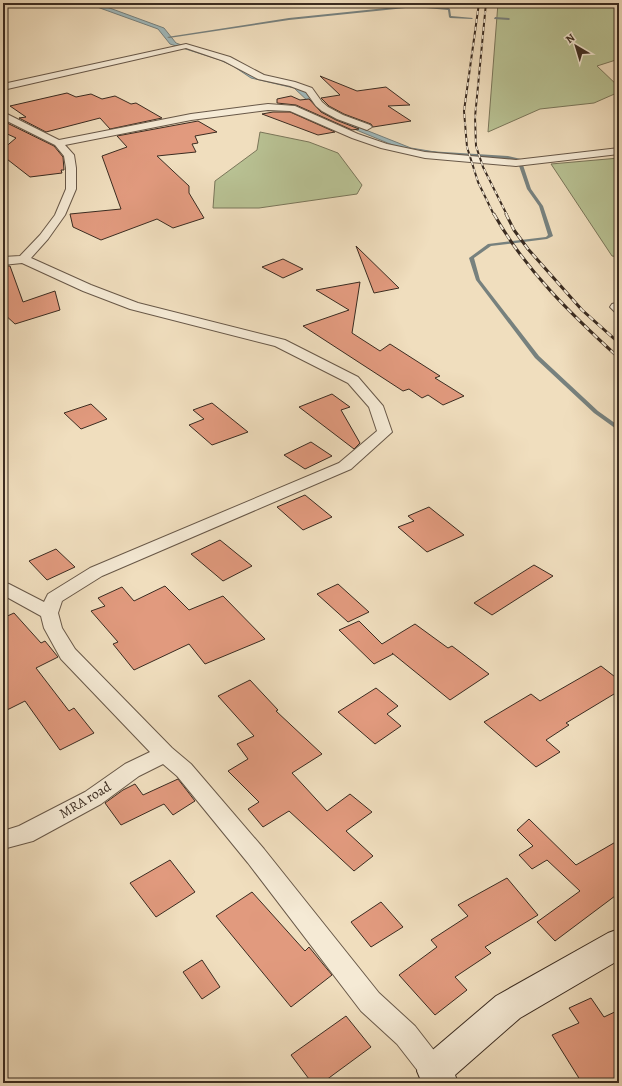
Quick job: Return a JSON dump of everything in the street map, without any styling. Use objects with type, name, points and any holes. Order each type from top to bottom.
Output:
[{"type":"street","points":[[3,87],[186,46],[227,59],[261,77],[292,84],[309,90],[319,104],[340,117],[367,127]]},
{"type":"street","points":[[58,143],[191,117],[268,107],[292,108],[319,104]]},
{"type":"street","points":[[292,108],[355,136],[384,146],[425,154],[516,163],[619,151]]},
{"type":"street","points":[[3,116],[58,143],[69,155],[71,168],[70,189],[60,216],[44,237],[24,259]]},
{"type":"street","points":[[3,261],[24,259],[88,288],[134,306],[280,343],[353,380],[376,406],[385,432],[345,466],[96,572],[54,598],[49,613],[54,628],[68,654],[165,754],[184,770],[256,856],[370,1002],[406,1035],[438,1077],[508,1007],[619,943]]},
{"type":"street","points":[[3,588],[49,613]]},
{"type":"street","name":"MRA road","points":[[3,840],[32,830],[93,798],[132,770],[165,754]]},
{"type":"green space","points":[[498,3],[607,3],[619,9],[619,59],[597,66],[619,87],[619,92],[594,103],[540,109],[488,132]]},
{"type":"green space","points":[[260,132],[309,142],[338,153],[362,185],[357,194],[259,208],[213,208],[215,181],[257,150]]},
{"type":"green space","points":[[619,158],[619,257],[612,256],[551,164]]},
{"type":"water","points":[[86,3],[96,3],[164,28],[176,43],[297,87],[309,94],[316,103],[315,108],[323,113],[411,148],[441,153],[410,150],[395,146],[313,112],[311,104],[294,88],[251,78],[233,66],[220,60],[170,44],[158,29]]},
{"type":"building","points":[[320,76],[357,91],[386,87],[410,105],[388,106],[411,121],[373,127],[371,124],[344,114],[329,106],[321,98],[340,95]]},
{"type":"building","points":[[67,93],[76,97],[91,94],[102,99],[115,96],[131,104],[136,103],[162,118],[110,129],[100,118],[46,132],[19,118],[26,117],[10,106]]},
{"type":"building","points":[[291,96],[300,100],[309,99],[321,112],[359,129],[352,130],[296,105],[277,103],[277,99]]},
{"type":"building","points":[[273,112],[290,112],[335,132],[318,135],[262,114]]},
{"type":"building","points":[[198,121],[217,132],[195,136],[198,143],[192,144],[196,152],[157,156],[189,186],[189,193],[204,218],[173,228],[157,219],[101,240],[73,227],[70,214],[121,209],[102,156],[127,147],[117,136]]},
{"type":"building","points":[[5,122],[54,146],[63,157],[64,170],[61,170],[62,173],[30,177],[3,156],[3,149],[16,138],[3,132],[3,123]]},
{"type":"building","points":[[356,246],[399,288],[374,293]]},
{"type":"building","points":[[283,259],[303,269],[283,278],[262,267]]},
{"type":"building","points":[[3,266],[10,266],[23,302],[55,291],[60,310],[15,324],[3,313]]},
{"type":"building","points":[[360,282],[352,333],[380,351],[390,344],[440,376],[435,378],[464,396],[443,405],[428,395],[422,398],[409,389],[403,391],[303,326],[349,310],[316,290]]},
{"type":"building","points":[[332,394],[350,407],[341,410],[360,443],[354,449],[299,407]]},
{"type":"building","points":[[212,403],[248,432],[212,445],[189,425],[204,419],[193,410]]},
{"type":"building","points":[[91,404],[107,419],[81,429],[64,413]]},
{"type":"building","points":[[311,442],[332,456],[305,469],[284,455]]},
{"type":"building","points":[[305,495],[332,517],[303,530],[277,507]]},
{"type":"building","points":[[429,507],[464,535],[427,552],[398,527],[414,521],[408,516]]},
{"type":"building","points":[[220,540],[252,566],[223,581],[191,554]]},
{"type":"building","points":[[56,549],[75,567],[47,580],[29,561]]},
{"type":"building","points":[[534,565],[553,576],[492,615],[474,603]]},
{"type":"building","points":[[338,584],[369,612],[348,622],[317,594]]},
{"type":"building","points":[[165,586],[189,610],[223,596],[265,639],[205,664],[189,644],[134,670],[113,644],[118,642],[91,611],[105,606],[98,598],[122,587],[134,601]]},
{"type":"building","points":[[14,613],[41,643],[45,641],[58,657],[36,668],[69,711],[74,708],[94,733],[60,750],[25,701],[3,712],[3,618]]},
{"type":"building","points":[[359,621],[382,644],[415,624],[448,648],[452,646],[489,674],[450,700],[392,653],[393,654],[374,664],[339,630]]},
{"type":"building","points":[[601,666],[619,680],[619,691],[566,723],[569,725],[546,740],[560,752],[536,767],[484,722],[531,694],[540,701]]},
{"type":"building","points":[[250,680],[278,710],[276,711],[322,754],[292,773],[327,811],[350,794],[372,812],[346,831],[373,856],[354,871],[289,811],[263,827],[248,809],[259,802],[228,771],[248,759],[237,744],[254,736],[218,696]]},
{"type":"building","points":[[376,688],[398,706],[387,714],[401,726],[375,744],[338,712]]},
{"type":"building","points":[[178,779],[195,801],[173,815],[164,804],[121,825],[105,803],[123,790],[135,784],[143,795]]},
{"type":"building","points":[[529,819],[576,865],[619,840],[619,893],[555,941],[537,922],[580,891],[547,860],[532,869],[519,855],[533,846],[517,830]]},
{"type":"building","points":[[170,860],[195,892],[156,917],[130,883]]},
{"type":"building","points":[[507,878],[538,915],[485,947],[491,953],[455,977],[467,990],[435,1015],[399,975],[437,947],[431,940],[468,916],[458,905]]},
{"type":"building","points":[[252,892],[305,951],[309,947],[332,975],[291,1007],[216,916]]},
{"type":"building","points":[[381,902],[403,927],[371,947],[351,922]]},
{"type":"building","points":[[202,960],[220,987],[202,999],[183,972]]},
{"type":"building","points":[[591,998],[604,1017],[619,1010],[619,1083],[582,1083],[552,1035],[579,1023],[569,1008]]},
{"type":"building","points":[[346,1016],[371,1047],[322,1083],[312,1083],[291,1055]]},
{"type":"waterway","points":[[169,37],[289,19],[415,6],[449,9],[450,17],[472,18]]},
{"type":"waterway","points":[[495,18],[509,19]]},
{"type":"waterway","points":[[428,152],[519,159],[529,189],[541,206],[551,236],[547,238],[490,245],[471,258],[478,280],[537,357],[596,412],[619,429]]},
{"type":"railway","points":[[479,3],[464,111],[467,147],[478,182],[494,215]]},
{"type":"railway","points":[[486,3],[475,117],[476,146],[483,167],[507,215]]},
{"type":"railway","points":[[494,214],[506,235],[550,291],[619,358]]},
{"type":"railway","points":[[506,214],[514,230],[528,249],[582,310],[619,343]]}]
